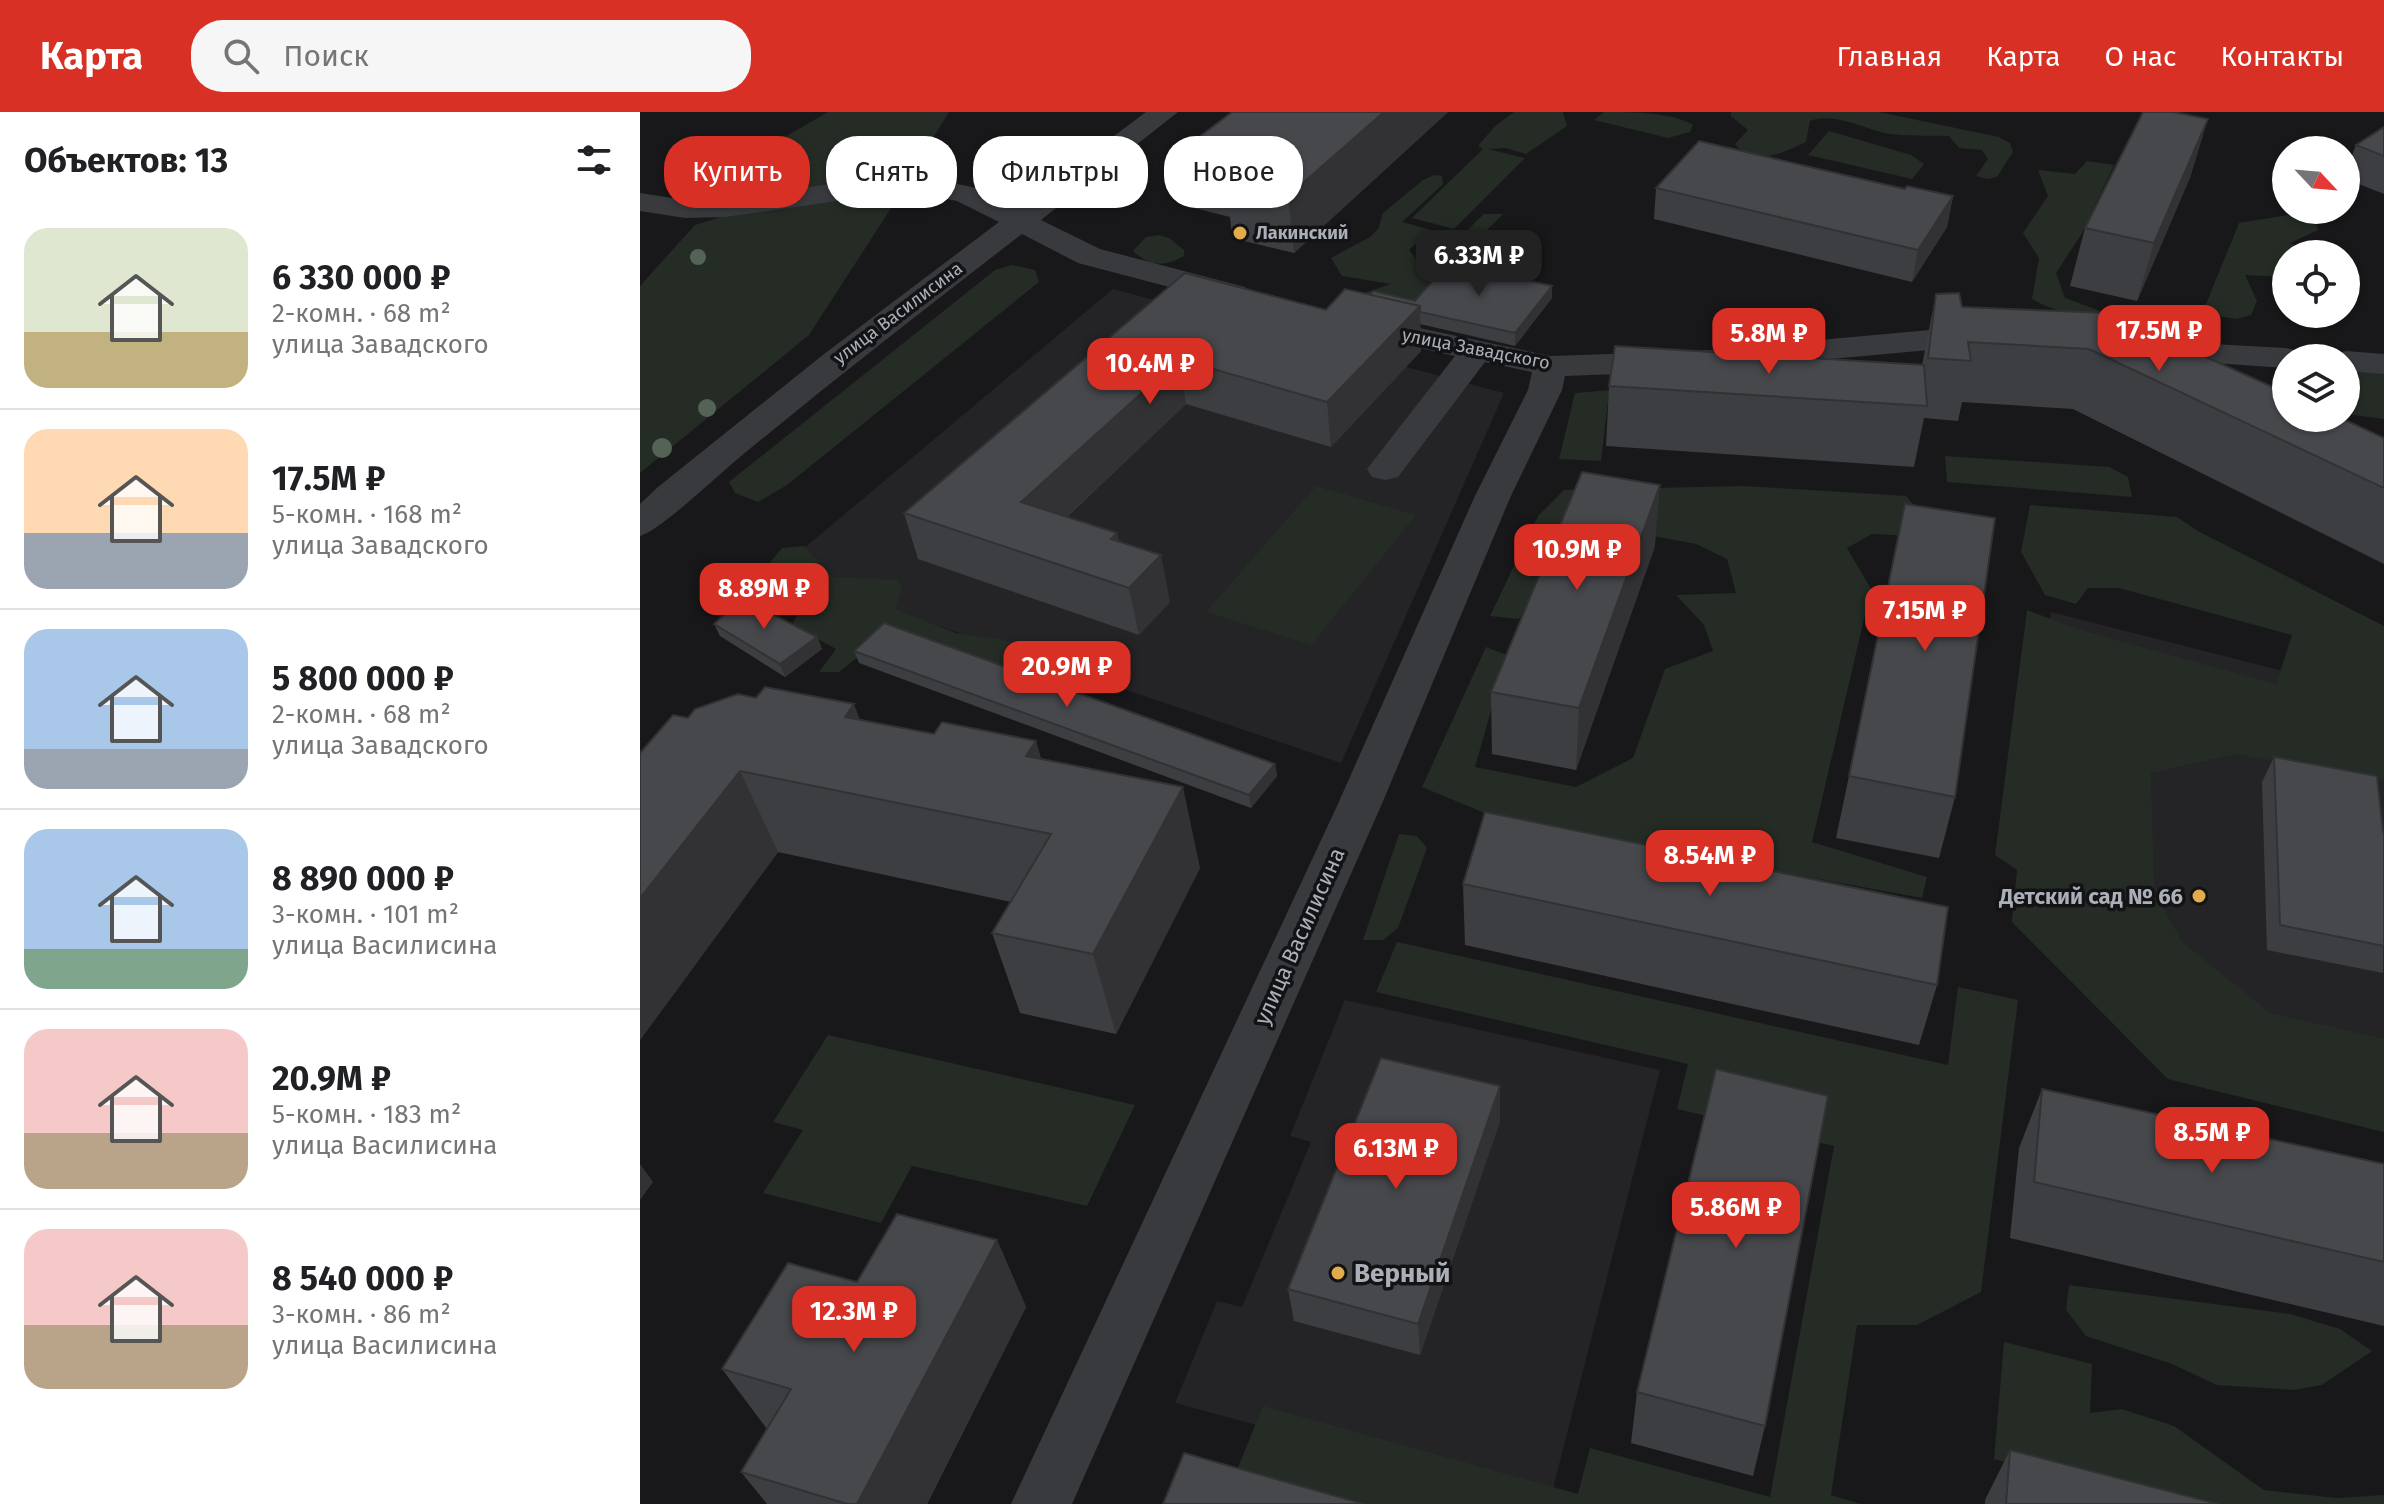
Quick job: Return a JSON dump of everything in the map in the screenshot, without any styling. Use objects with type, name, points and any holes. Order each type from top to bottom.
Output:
[{"type":"street","name":"улица Василисина","points":[[640,524],[775,410],[1020,218],[1164,112]]},
{"type":"street","points":[[640,202],[685,209],[725,208],[907,182],[966,194],[1020,218],[1089,256],[1256,299]]},
{"type":"street","name":"улица Завадского","points":[[1336,319],[1550,366],[1699,361],[1941,339],[2019,344]]},
{"type":"street","points":[[2112,349],[2272,357]]},
{"type":"street","points":[[1385,469],[1476,351]]},
{"type":"street","points":[[2360,362],[2384,364]]},
{"type":"street","name":"улица Василисина","points":[[1041,1504],[1359,806],[1492,498],[1545,390],[1550,366]]},
{"type":"shaded area","points":[[828,112],[949,112],[934,136],[826,136],[826,186],[810,188],[810,136],[787,136]]},
{"type":"shaded area","points":[[1514,112],[1563,112],[1567,126],[1526,154],[1506,148],[1488,149],[1525,158],[1454,229],[1412,218],[1483,149],[1478,146],[1495,126]]},
{"type":"shaded area","points":[[1604,112],[1662,115],[1693,125],[1690,132],[1668,138],[1594,120]]},
{"type":"shaded area","points":[[1731,112],[1879,112],[1999,137],[2010,143],[2013,152],[1997,177],[1987,179],[1976,176],[1988,159],[1982,150],[1959,148],[1949,136],[1893,134],[1828,118],[1810,121],[1806,142],[1760,157],[1742,151],[1735,144],[1748,130],[1731,116]]},
{"type":"shaded area","points":[[1829,131],[1911,155],[1924,164],[1912,179],[1808,155]]},
{"type":"shaded area","points":[[2087,161],[2114,165],[2081,235],[2056,273],[2065,298],[2103,312],[2075,314],[2032,299],[2039,258],[2023,233],[2048,196],[2038,170],[2075,174]]},
{"type":"shaded area","points":[[1434,175],[1442,176],[1443,184],[1402,222],[1431,230],[1409,250],[1417,260],[1445,249],[1484,214],[1503,214],[1429,288],[1424,305],[1341,301],[1391,284],[1342,276],[1331,258],[1370,237],[1378,229],[1383,213],[1423,180]]},
{"type":"shaded area","points":[[826,202],[826,208],[891,208],[809,335],[640,473],[640,286],[695,225],[721,217],[783,208],[810,208],[810,204]]},
{"type":"shaded area","points":[[2272,218],[2272,224],[2316,224],[2318,230],[2296,240],[2272,240],[2272,276],[2245,275],[2257,301],[2251,315],[2237,319],[2202,314],[2239,223]]},
{"type":"shaded area","points":[[1159,235],[1169,238],[1184,250],[1184,256],[1157,264],[1133,251],[1146,237]]},
{"type":"shaded area","points":[[1012,265],[1035,270],[1039,282],[787,485],[758,502],[735,493],[729,482],[995,270]]},
{"type":"shaded area","points":[[1113,289],[1504,393],[1341,763],[777,571]]},
{"type":"shaded area","points":[[1854,370],[1861,416],[1608,401],[1601,461],[1559,459],[1575,393]]},
{"type":"shaded area","points":[[2360,371],[2384,372],[2384,419],[2360,416]]},
{"type":"shaded area","points":[[1945,456],[2109,467],[2128,477],[2132,497],[1947,482]]},
{"type":"shaded area","points":[[1316,486],[1416,515],[1311,645],[1206,612]]},
{"type":"shaded area","points":[[1744,486],[1906,496],[1920,512],[1915,536],[1872,534],[1847,548],[1871,589],[1812,842],[1927,877],[1922,898],[1775,871],[1701,903],[1422,787],[1486,647],[1507,655],[1475,767],[1576,787],[1633,758],[1665,669],[1713,651],[1704,625],[1676,595],[1736,593],[1727,559],[1696,544],[1573,521],[1550,571],[1519,619],[1490,616],[1538,516],[1564,490]]},
{"type":"shaded area","name":"Детский сад № 66","points":[[2030,505],[2177,517],[2198,531],[2384,626],[2384,780],[2236,754],[2151,773],[2154,890],[2182,942],[2270,1013],[2384,1039],[2384,1132],[2168,1079],[2012,922],[2017,870],[1995,855],[2027,610],[2080,630],[2276,684],[2292,635],[2119,588],[2088,588],[2076,604],[2045,595],[2021,552]]},
{"type":"shaded area","points":[[804,546],[833,577],[897,580],[902,587],[895,609],[956,633],[1009,641],[1019,652],[1012,667],[982,662],[893,628],[839,672],[819,672],[836,649],[792,625],[806,598],[760,574],[782,548]]},
{"type":"shaded area","name":"Детский сад № 66","points":[[2051,612],[2377,695],[2384,675],[2384,1132],[2168,1079],[2012,922]]},
{"type":"shaded area","points":[[1399,834],[1417,836],[1427,848],[1398,928],[1383,940],[1363,940]]},
{"type":"shaded area","points":[[1397,942],[1948,1065],[1958,987],[2018,1000],[1981,1292],[1917,1325],[1857,1325],[1831,1495],[1861,1504],[1271,1504],[1228,1492],[1263,1406],[1578,1494],[1590,1448],[1770,1497],[1834,1146],[1677,1109],[1688,1064],[1376,992]]},
{"type":"shaded area","points":[[1345,1000],[1660,1070],[1549,1504],[1175,1403],[1217,1301],[1242,1307],[1311,1142],[1290,1136]]},
{"type":"shaded area","points":[[828,1035],[1135,1105],[1087,1206],[912,1166],[881,1223],[763,1193],[803,1130],[773,1122]]},
{"type":"shaded area","points":[[2069,1285],[2290,1314],[2340,1329],[2372,1351],[2322,1385],[2294,1390],[2217,1385],[2172,1364],[2086,1336],[2066,1310]]},
{"type":"shaded area","points":[[2004,1342],[2092,1364],[2090,1413],[2122,1409],[2174,1426],[2264,1490],[2336,1498],[2384,1495],[2384,1504],[2131,1504],[2034,1469],[1994,1459]]},
{"type":"building","points":[[1232,112],[1384,112],[1303,183],[1303,136],[1200,136]]},
{"type":"building","points":[[2143,112],[2173,112],[2208,119],[2154,243],[2085,228]]},
{"type":"building","points":[[2384,127],[2384,156],[2360,147],[2360,142]]},
{"type":"building","points":[[1699,141],[1905,189],[1907,186],[1953,196],[1918,250],[1656,188]]},
{"type":"building","points":[[1448,263],[1552,286],[1515,333],[1420,312],[1420,306],[1370,295],[1373,291],[1415,301]]},
{"type":"building","points":[[1185,273],[1326,310],[1345,289],[1420,306],[1327,402],[1179,359],[1021,502],[1117,533],[1111,539],[1161,555],[1129,588],[904,513]]},
{"type":"building","points":[[1959,293],[1962,307],[2108,313],[2272,387],[2272,432],[2360,432],[2360,427],[2384,438],[2384,488],[2089,349],[1968,342],[1971,361],[1928,358],[1936,294]]},
{"type":"building","points":[[1615,346],[1924,365],[1927,406],[1609,386]]},
{"type":"building","points":[[1582,472],[1660,485],[1579,708],[1491,692]]},
{"type":"building","points":[[1905,504],[1995,518],[1955,797],[1849,776]]},
{"type":"building","points":[[741,598],[817,637],[780,664],[714,624]]},
{"type":"building","points":[[884,623],[1275,764],[1249,795],[854,651]]},
{"type":"building","points":[[765,687],[854,704],[845,717],[934,734],[942,722],[1036,741],[1026,756],[1183,787],[1093,954],[992,933],[1051,834],[740,771],[640,898],[640,753],[673,715],[688,718],[695,709],[738,694],[756,698]]},
{"type":"building","points":[[2274,757],[2377,776],[2384,832],[2384,946],[2280,925]]},
{"type":"building","points":[[1485,812],[1948,907],[1937,985],[1463,884]]},
{"type":"building","points":[[1381,1058],[1500,1086],[1418,1324],[1288,1289]]},
{"type":"building","points":[[1716,1069],[1828,1096],[1765,1426],[1637,1392]]},
{"type":"building","points":[[2042,1089],[2384,1164],[2384,1262],[2034,1182]]},
{"type":"building","points":[[897,1214],[997,1240],[857,1504],[847,1504],[741,1472],[791,1389],[722,1369],[788,1263],[857,1282]]},
{"type":"building","points":[[2010,1450],[2218,1504],[2006,1504]]},
{"type":"building","points":[[1184,1453],[1364,1504],[1163,1504]]},
{"type":"place","name":"Лакинский","points":[[1240,233]]},
{"type":"place","name":"Детский сад № 66","points":[[2199,896]]},
{"type":"place","name":"Верный","points":[[1338,1273]]}]
